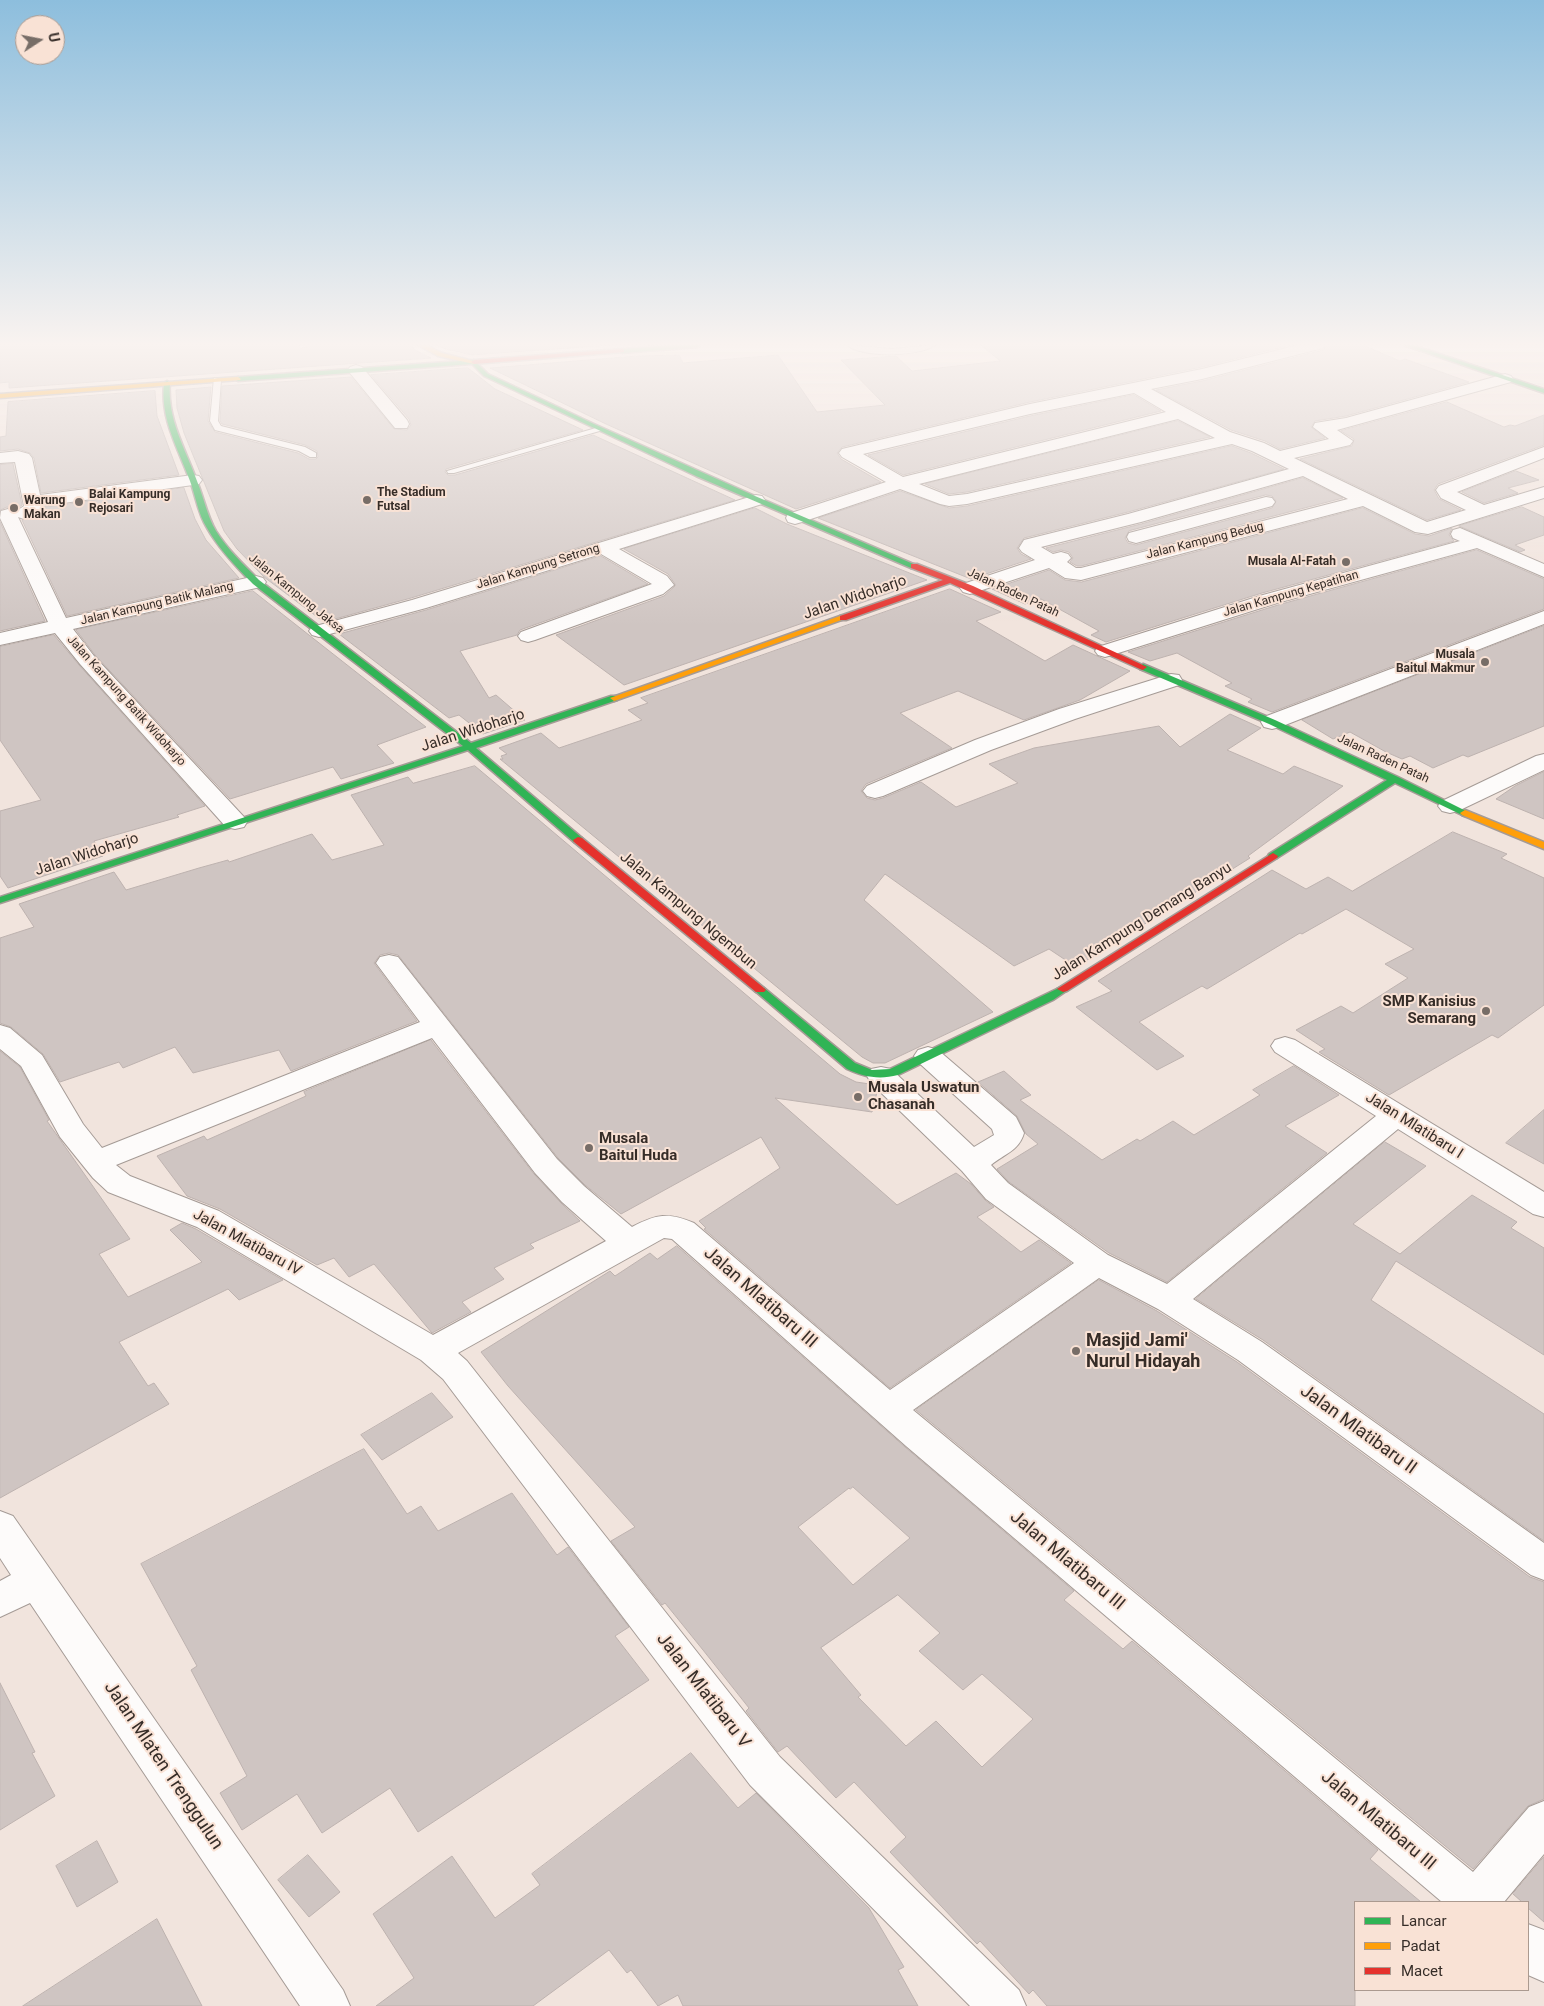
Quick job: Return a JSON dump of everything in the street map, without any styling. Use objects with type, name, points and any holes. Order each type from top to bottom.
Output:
[{"type":"main road","name":"Jalan Kampung Jaksa","points":[[176,439],[207,521],[232,558],[256,582],[471,748]]},
{"type":"main road","name":"Jalan Raden Patah","points":[[618,439],[795,518],[970,588],[1105,651],[1272,722],[1450,806],[1544,846]]},
{"type":"main road","name":"Jalan Widoharjo","points":[[0,900],[235,822],[471,748],[951,580]]},
{"type":"main road","name":"Jalan Kampung Ngembun","points":[[471,748],[851,1066],[872,1076],[888,1074]]},
{"type":"main road","name":"Jalan Kampung Demang Banyu","points":[[888,1074],[1049,998],[1394,779]]},
{"type":"street","points":[[905,439],[848,452],[901,482],[946,500],[960,500],[1229,439]]},
{"type":"street","points":[[795,518],[901,482],[1076,439]]},
{"type":"street","points":[[1234,439],[1278,456],[1422,528],[1428,528],[1539,494]]},
{"type":"street","points":[[1340,439],[1344,441]]},
{"type":"street","points":[[1278,456],[1344,441]]},
{"type":"street","points":[[1483,512],[1447,494],[1445,491],[1447,488],[1544,452]]},
{"type":"street","points":[[0,458],[18,456],[23,458],[34,509],[4,516]]},
{"type":"street","name":"Jalan Kampung Bedug","points":[[1305,470],[1094,531],[1029,546],[1030,550],[1049,562],[1077,575],[1364,500]]},
{"type":"street","points":[[1489,473],[1539,494]]},
{"type":"street","points":[[32,502],[193,480]]},
{"type":"street","points":[[1311,491],[1334,484]]},
{"type":"street","points":[[1238,488],[1295,518]]},
{"type":"street","name":"Jalan Kampung Setrong","points":[[319,631],[412,606],[756,500]]},
{"type":"street","name":"Jalan Kampung Bedug","points":[[1121,541],[1266,502]]},
{"type":"street","name":"Jalan Kampung Batik Widoharjo","points":[[4,516],[60,626],[87,660],[235,822]]},
{"type":"street","points":[[1438,525],[1544,571]]},
{"type":"street","points":[[1166,528],[1191,545]]},
{"type":"street","name":"Jalan Kampung Kepatihan","points":[[1105,651],[1270,599],[1478,542]]},
{"type":"street","points":[[528,636],[656,590],[664,585],[660,580],[602,547]]},
{"type":"street","points":[[970,588],[1076,554]]},
{"type":"street","name":"Jalan Kampung Batik Malang","points":[[0,639],[256,582]]},
{"type":"street","points":[[1272,722],[1544,617]]},
{"type":"street","points":[[875,791],[983,745],[1067,714],[1171,680]]},
{"type":"street","points":[[1450,806],[1544,761]]},
{"type":"street","points":[[389,964],[546,1166],[573,1194],[643,1235]]},
{"type":"street","points":[[97,1161],[437,1026]]},
{"type":"street","name":"Jalan Mlatibaru IV","points":[[0,1034],[32,1061],[71,1130],[119,1184],[208,1219],[433,1350]]},
{"type":"street","name":"Jalan Mlatibaru I","points":[[1285,1046],[1544,1206]]},
{"type":"street","points":[[928,1056],[1005,1124],[1009,1133],[1007,1140],[982,1155],[973,1164]]},
{"type":"street","name":"Jalan Mlatibaru II","points":[[888,1074],[997,1190],[1097,1263],[1170,1300],[1250,1351],[1544,1564]]},
{"type":"street","points":[[1170,1300],[1396,1114]]},
{"type":"street","name":"Jalan Mlatibaru III","points":[[643,1235],[671,1226],[683,1231],[972,1481],[1475,1901]]},
{"type":"street","points":[[433,1350],[643,1235]]},
{"type":"street","points":[[889,1409],[1097,1263]]},
{"type":"street","name":"Jalan Mlatibaru V","points":[[433,1350],[455,1370],[765,1771],[1003,2006]]},
{"type":"street","name":"Jalan Mlaten Trenggulun","points":[[0,1527],[327,2006]]},
{"type":"street","points":[[0,1600],[36,1580]]},
{"type":"street","points":[[1477,1901],[1544,1821]]},
{"type":"street","points":[[1529,1947],[1544,1959]]},
{"type":"lane","points":[[255,439],[302,449],[314,455]]},
{"type":"lane","points":[[451,471],[568,439]]},
{"type":"building","points":[[0,439],[165,439],[179,475],[41,493],[34,458],[30,453],[18,449],[0,451]]},
{"type":"building","points":[[186,439],[241,439],[298,453],[309,459],[316,459],[318,457],[317,451],[305,445],[280,439],[553,439],[446,469],[445,472],[448,475],[455,475],[581,439],[601,439],[735,500],[411,598],[324,622],[264,577],[237,549],[224,531]]},
{"type":"building","points":[[639,439],[877,439],[842,447],[837,453],[841,459],[881,482],[796,509]]},
{"type":"building","points":[[936,439],[1050,439],[903,475],[868,455]]},
{"type":"building","points":[[1107,439],[1203,439],[967,492],[949,494],[925,484]]},
{"type":"building","points":[[1258,439],[1322,439],[1280,449]]},
{"type":"building","points":[[1354,439],[1544,439],[1544,445],[1438,484],[1434,490],[1439,499],[1461,510],[1427,520],[1300,459],[1352,446]]},
{"type":"building","points":[[1232,446],[1284,469],[1128,512],[1024,538],[1017,548],[1021,554],[1031,559],[971,579],[818,518],[900,491],[949,508],[967,506]]},
{"type":"building","points":[[13,464],[22,505],[15,510],[7,507],[0,510],[0,465]]},
{"type":"building","points":[[1516,471],[1539,480],[1508,488],[1518,493],[1484,503],[1462,492]]},
{"type":"building","points":[[1303,478],[1343,498],[1081,566],[1070,562],[1073,558],[1069,552],[1061,550],[1053,552],[1046,548],[1141,524]],"holes":[[[1266,495],[1272,496],[1276,501],[1272,508],[1136,545],[1128,543],[1125,538],[1129,531]]]},
{"type":"building","points":[[184,488],[195,519],[206,540],[239,578],[67,616],[22,520],[41,515],[43,508]]},
{"type":"building","points":[[1522,507],[1544,517],[1544,535],[1515,545],[1525,550],[1520,552],[1459,526]]},
{"type":"building","points":[[755,508],[787,524],[927,580],[624,685],[556,635],[664,596],[675,586],[668,574],[624,549]]},
{"type":"building","points":[[1363,508],[1415,534],[1429,536],[1452,528],[1449,535],[1454,541],[1262,593],[1106,642],[1091,635],[1099,631],[1041,599],[1025,604],[992,589],[1049,570],[1065,580],[1081,582]]},
{"type":"building","points":[[0,522],[45,621],[0,631]]},
{"type":"building","points":[[1477,550],[1544,579],[1544,609],[1272,712],[1248,702],[1252,699],[1225,686],[1232,683],[1177,653],[1150,661],[1128,652],[1278,605]]},
{"type":"building","points":[[601,556],[648,584],[520,630],[517,635],[460,651],[489,698],[496,695],[525,720],[483,734],[459,715],[449,718],[339,634],[426,610]]},
{"type":"building","points":[[950,589],[1001,612],[976,621],[1045,661],[1073,645],[1130,671],[1080,700],[1024,720],[958,691],[900,713],[952,748],[866,784],[861,791],[867,798],[875,800],[883,798],[921,782],[956,807],[1018,783],[989,764],[1034,748],[1159,726],[1180,747],[1230,714],[1261,728],[1227,750],[1283,774],[1294,766],[1343,786],[1248,856],[1250,858],[1076,967],[1049,949],[1014,966],[885,874],[864,900],[993,1012],[885,1063],[873,1063],[862,1057],[500,759],[503,759],[501,756],[507,754],[499,748],[541,733],[559,748],[642,720],[628,710],[648,703],[641,698]]},
{"type":"building","points":[[253,591],[426,727],[377,745],[394,763],[341,779],[333,767],[230,799],[95,655],[76,630]]},
{"type":"building","points":[[1544,626],[1544,726],[1468,757],[1463,755],[1433,768],[1410,756],[1402,759],[1350,732],[1333,739],[1302,720]]},
{"type":"building","points":[[54,635],[205,806],[177,815],[179,817],[94,841],[103,856],[8,888],[0,876],[0,811],[41,800],[0,740],[0,647]]},
{"type":"building","points":[[475,766],[840,1074],[856,1082],[870,1084],[877,1092],[872,1112],[775,1098],[897,1205],[956,1173],[971,1184],[994,1207],[977,1217],[1021,1252],[1039,1240],[1071,1263],[890,1388],[704,1229],[706,1228],[699,1221],[780,1168],[761,1137],[621,1214],[585,1185],[558,1158],[398,955],[389,953],[380,955],[374,963],[417,1021],[291,1071],[279,1050],[193,1073],[175,1047],[123,1068],[119,1062],[60,1082],[43,1054],[11,1027],[0,1023],[0,938],[34,927],[19,904],[114,872],[126,890],[228,860],[229,862],[312,834],[332,860],[384,845],[351,795],[408,777],[413,783]]},
{"type":"building","points":[[1544,772],[1544,819],[1496,799],[1515,786]]},
{"type":"building","points":[[1453,832],[1507,854],[1501,858],[1544,878],[1544,1005],[1498,1038],[1492,1035],[1389,1095],[1319,1052],[1325,1049],[1296,1030],[1341,1006],[1353,1013],[1408,978],[1385,964],[1414,949],[1346,909],[1302,934],[1300,933],[1207,989],[1202,986],[1139,1022],[1184,1056],[1157,1070],[1076,1007],[1112,991],[1098,981],[1272,870],[1306,889],[1328,877],[1352,891]]},
{"type":"building","points":[[431,1040],[534,1174],[580,1221],[530,1244],[534,1248],[494,1268],[504,1279],[462,1302],[471,1312],[432,1333],[374,1264],[349,1277],[334,1258],[317,1265],[220,1209],[187,1196],[157,1156],[204,1136],[207,1140],[306,1096],[304,1092]]},
{"type":"building","points":[[0,1051],[20,1067],[49,1120],[47,1121],[130,1239],[99,1254],[128,1297],[202,1262],[170,1230],[182,1223],[196,1229],[283,1280],[239,1300],[228,1289],[119,1342],[148,1386],[154,1383],[169,1404],[0,1498]]},
{"type":"building","points":[[1294,1066],[1339,1095],[1285,1126],[1327,1153],[1167,1282],[1109,1253],[1009,1182],[997,1169],[1038,1144],[1026,1134],[1017,1116],[978,1082],[1004,1071],[1031,1095],[1020,1100],[1102,1160],[1137,1139],[1140,1141],[1173,1121],[1194,1135],[1260,1095],[1253,1090]]},
{"type":"building","points":[[1544,1110],[1544,1164],[1506,1143]]},
{"type":"building","points":[[1385,1142],[1426,1166],[1353,1224],[1400,1254],[1472,1195],[1517,1222],[1511,1228],[1544,1248],[1544,1355],[1396,1261],[1371,1300],[1544,1414],[1544,1541],[1263,1340],[1196,1299]]},
{"type":"building","points":[[677,1246],[905,1447],[1074,1591],[1064,1600],[1123,1649],[1132,1641],[1378,1850],[1370,1859],[1420,1901],[1354,1901],[1355,2006],[1047,2006],[1033,1990],[1029,1994],[980,1941],[977,1944],[890,1852],[906,1837],[854,1782],[836,1798],[787,1746],[778,1752],[746,1711],[749,1708],[665,1603],[662,1605],[611,1541],[635,1527],[508,1386],[481,1352],[610,1271],[615,1276],[650,1253],[657,1259]],"holes":[[[853,1487],[910,1538],[853,1585],[798,1527],[849,1488]],[[898,1595],[940,1633],[919,1651],[963,1690],[982,1674],[1033,1719],[982,1767],[936,1721],[906,1746],[858,1697],[861,1695],[821,1648]]]},
{"type":"building","points":[[1099,1280],[1157,1311],[1237,1362],[1530,1577],[1544,1582],[1544,1799],[1528,1806],[1473,1869],[916,1410]]},
{"type":"building","points":[[432,1393],[453,1417],[382,1460],[361,1435]]},
{"type":"building","points":[[364,1449],[407,1514],[421,1506],[438,1531],[512,1493],[557,1555],[568,1547],[629,1627],[615,1636],[649,1680],[418,1832],[390,1788],[322,1833],[297,1794],[242,1830],[220,1793],[247,1776],[191,1670],[197,1666],[141,1564]]},
{"type":"building","points":[[0,1683],[35,1752],[32,1753],[55,1796],[0,1830]]},
{"type":"building","points":[[691,1753],[738,1808],[756,1793],[869,1908],[904,1967],[898,1970],[918,2006],[683,2006],[678,1995],[658,2006],[631,1970],[627,1973],[609,1950],[533,2006],[376,2006],[414,1978],[373,1914],[452,1856],[495,1918],[540,1885],[532,1874]]},
{"type":"building","points":[[97,1841],[118,1882],[77,1907],[56,1866]]},
{"type":"building","points":[[308,1855],[340,1892],[309,1917],[278,1880]]},
{"type":"building","points":[[1544,1857],[1544,1922],[1529,1909],[1529,1901],[1521,1901],[1513,1894]]},
{"type":"building","points":[[157,1919],[202,2006],[23,2006]]},
{"type":"traffic: fast","points":[[176,439],[208,523],[232,557],[256,582],[471,748],[578,840]]},
{"type":"traffic: fast","points":[[622,439],[752,498],[914,566]]},
{"type":"traffic: fast","points":[[1143,667],[1272,722],[1465,813]]},
{"type":"traffic: fast","points":[[0,900],[461,750],[614,698]]},
{"type":"traffic: fast","points":[[1273,856],[1395,779]]},
{"type":"traffic: fast","points":[[760,990],[851,1066],[867,1073],[888,1074],[1049,998],[1063,989]]},
{"type":"traffic: slow","points":[[614,698],[843,618]]},
{"type":"traffic: slow","points":[[1465,813],[1544,846]]},
{"type":"traffic: jam","points":[[914,566],[970,588],[1143,667]]},
{"type":"traffic: jam","points":[[843,618],[951,580]]},
{"type":"traffic: jam","points":[[578,840],[760,990]]},
{"type":"traffic: jam","points":[[1063,989],[1273,856]]},
{"type":"place","name":"The Stadium Futsal","points":[[367,500]]},
{"type":"place","name":"Balai Kampung Rejosari","points":[[79,502]]},
{"type":"place","name":"Warung Makan","points":[[14,508]]},
{"type":"place","name":"Musala Al-Fatah","points":[[1346,562]]},
{"type":"place","name":"Musala Baitul Makmur","points":[[1485,662]]},
{"type":"place","name":"SMP Kanisius Semarang","points":[[1486,1011]]},
{"type":"place","name":"Musala Uswatun Chasanah","points":[[858,1097]]},
{"type":"place","name":"Musala Baitul Huda","points":[[589,1148]]},
{"type":"place","name":"Masjid Jami' Nurul Hidayah","points":[[1076,1351]]}]
